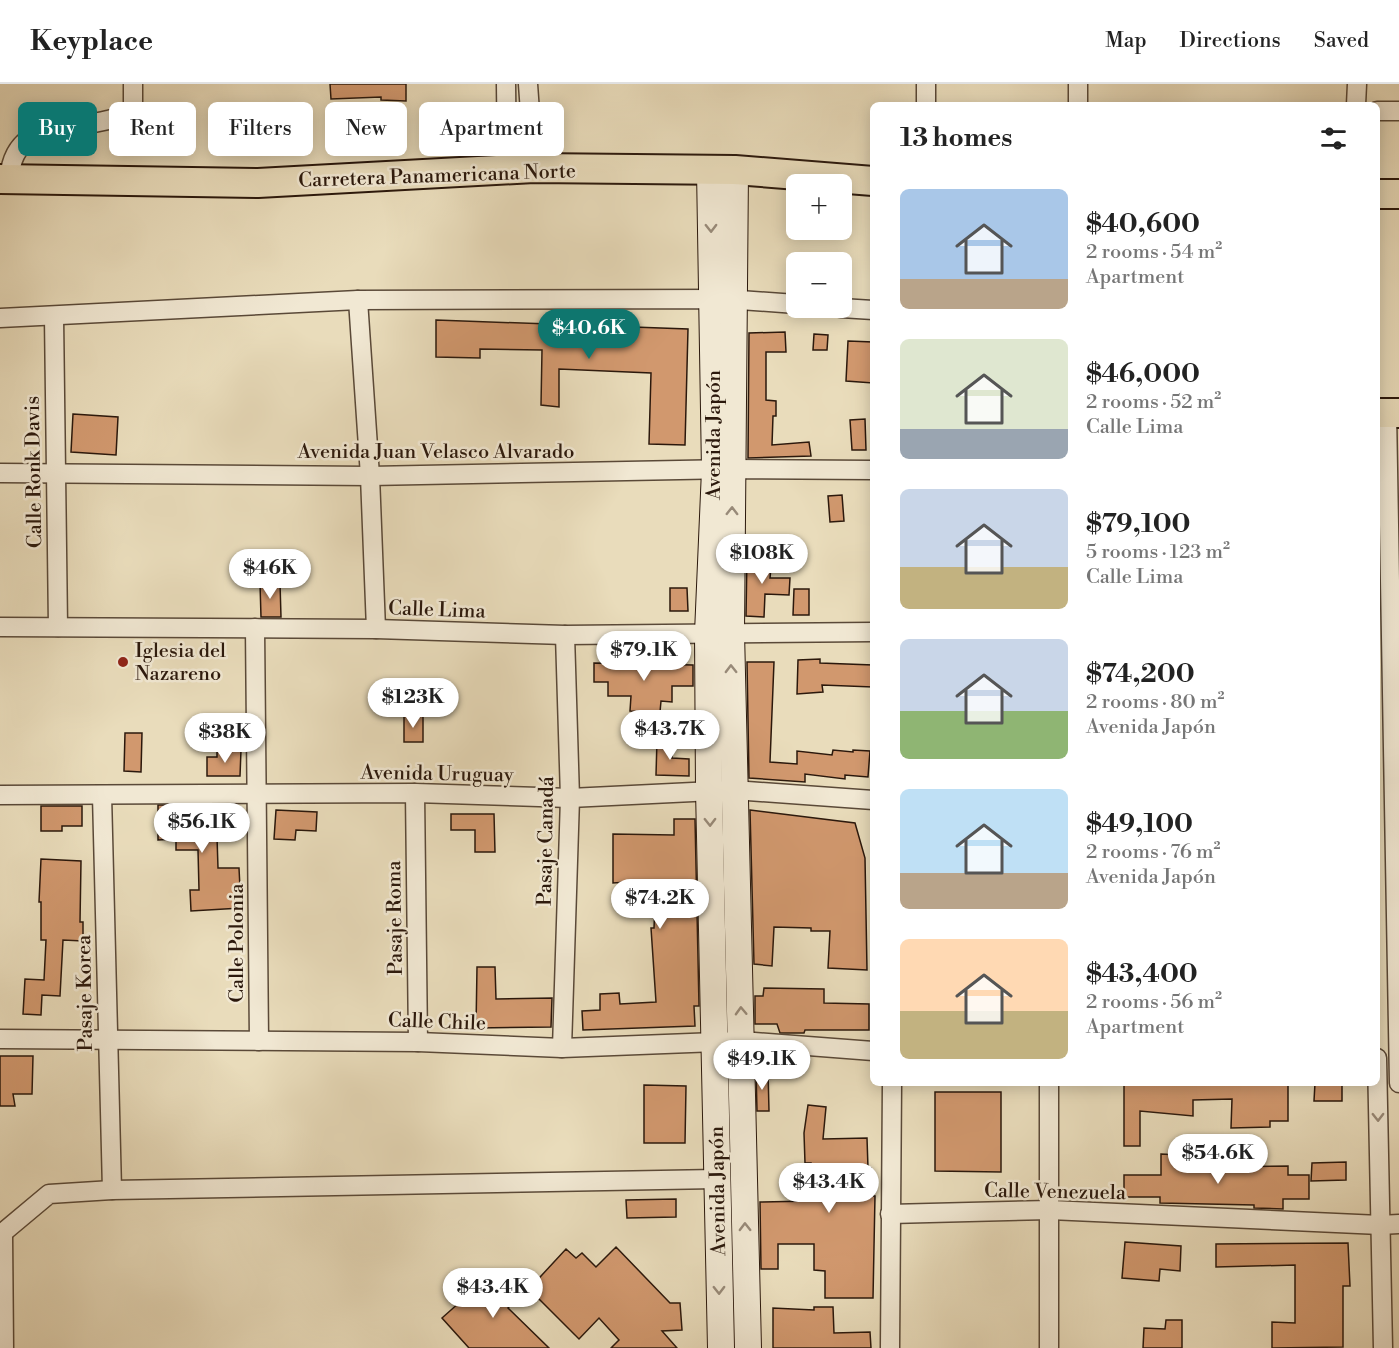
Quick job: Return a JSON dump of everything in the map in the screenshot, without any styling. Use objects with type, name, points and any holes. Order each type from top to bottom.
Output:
[{"type":"main road","name":"Carretera Panamericana Norte","points":[[5,179],[258,183],[521,168],[722,170],[870,181]]},
{"type":"main road","points":[[1380,194],[1399,194]]},
{"type":"street","points":[[5,179],[13,155],[26,139],[70,125],[114,118],[130,112],[133,108],[133,84]]},
{"type":"street","points":[[506,84],[521,168]]},
{"type":"street","points":[[521,168],[528,84]]},
{"type":"street","points":[[926,84],[926,102]]},
{"type":"street","points":[[1078,84],[1078,102]]},
{"type":"street","points":[[1356,102],[1357,84]]},
{"type":"street","points":[[1380,111],[1399,111]]},
{"type":"street","name":"Avenida Japón","points":[[721,1348],[716,1179],[716,1041],[722,790],[719,632],[724,470],[722,170]]},
{"type":"street","points":[[0,318],[358,300],[723,299],[786,303]]},
{"type":"street","points":[[358,300],[370,476],[376,629]]},
{"type":"street","points":[[852,309],[870,310]]},
{"type":"street","name":"Calle Ronk Davis","points":[[54,317],[58,627]]},
{"type":"street","points":[[1388,413],[1390,806],[1399,1083]]},
{"type":"street","name":"Avenida Juan Velasco Alvarado","points":[[0,473],[370,476],[870,470]]},
{"type":"street","name":"Calle Lima","points":[[0,627],[376,629],[565,635],[870,632]]},
{"type":"street","name":"Calle Polonia","points":[[255,628],[259,1041]]},
{"type":"street","name":"Pasaje Canadá","points":[[562,1048],[570,798],[565,635]]},
{"type":"street","name":"Avenida Japón","points":[[722,790],[742,1041],[748,1348]]},
{"type":"street","name":"Avenida Uruguay","points":[[0,795],[415,793],[570,798],[722,790],[870,800]]},
{"type":"street","name":"Pasaje Roma","points":[[415,793],[418,1042]]},
{"type":"street","name":"Pasaje Korea","points":[[102,795],[112,1190]]},
{"type":"street","name":"Calle Chile","points":[[0,1039],[418,1042],[562,1048],[742,1041],[870,1051]]},
{"type":"street","points":[[1380,1061],[1399,1064]]},
{"type":"street","points":[[890,1348],[892,1086]]},
{"type":"street","points":[[1049,1086],[1049,1348]]},
{"type":"street","points":[[1377,1086],[1383,1348]]},
{"type":"street","points":[[4,1348],[2,1235],[49,1194],[112,1190],[716,1179]]},
{"type":"street","name":"Calle Venezuela","points":[[890,1214],[1050,1210],[1399,1224]]},
{"type":"building","points":[[330,84],[406,84],[406,101],[381,100],[381,97],[331,99]]},
{"type":"building","points":[[436,320],[688,329],[685,445],[649,444],[651,373],[559,369],[559,407],[541,405],[542,350],[480,349],[480,358],[436,357]]},
{"type":"building","points":[[785,332],[786,352],[766,352],[766,400],[776,401],[772,445],[809,442],[811,456],[748,458],[749,333]]},
{"type":"building","points":[[814,334],[828,335],[827,350],[813,350]]},
{"type":"building","points":[[848,341],[870,342],[870,383],[846,381]]},
{"type":"building","points":[[73,414],[118,417],[116,455],[71,452]]},
{"type":"building","points":[[865,419],[866,450],[852,450],[850,420]]},
{"type":"building","points":[[842,495],[844,521],[830,522],[828,496]]},
{"type":"building","points":[[747,555],[772,557],[770,578],[790,578],[789,595],[765,594],[764,617],[746,616]]},
{"type":"building","points":[[260,583],[280,583],[281,617],[261,617]]},
{"type":"building","points":[[670,588],[687,588],[688,611],[670,611]]},
{"type":"building","points":[[794,589],[809,589],[809,615],[793,615]]},
{"type":"building","points":[[820,659],[820,663],[870,665],[870,687],[822,685],[823,692],[797,694],[798,660]]},
{"type":"building","points":[[747,662],[774,662],[770,762],[797,764],[797,751],[832,755],[833,750],[870,751],[868,777],[845,775],[845,779],[805,774],[805,782],[749,778]]},
{"type":"building","points":[[594,663],[693,665],[693,686],[672,686],[672,702],[661,701],[660,712],[630,711],[631,696],[608,696],[608,682],[594,682]]},
{"type":"building","points":[[404,716],[423,716],[423,742],[404,742]]},
{"type":"building","points":[[125,733],[142,733],[141,772],[124,771]]},
{"type":"building","points":[[657,740],[673,741],[672,758],[689,759],[689,776],[656,775]]},
{"type":"building","points":[[217,750],[241,750],[240,776],[207,776],[207,757],[217,757]]},
{"type":"building","points":[[158,805],[216,805],[218,868],[239,868],[241,908],[191,911],[190,890],[199,890],[198,850],[176,850],[176,839],[158,840]]},
{"type":"building","points":[[41,806],[82,806],[82,826],[62,826],[62,831],[41,831]]},
{"type":"building","points":[[276,810],[317,812],[316,831],[296,830],[295,840],[274,839]]},
{"type":"building","points":[[750,810],[855,823],[865,858],[867,970],[828,968],[830,931],[811,931],[811,928],[774,927],[772,966],[754,964]]},
{"type":"building","points":[[451,814],[494,814],[495,852],[475,852],[475,830],[451,830]]},
{"type":"building","points":[[674,819],[695,819],[699,1006],[694,1006],[695,1026],[583,1030],[582,1011],[600,1010],[600,994],[619,993],[620,1004],[656,1002],[651,928],[654,928],[656,880],[613,883],[613,834],[674,835]]},
{"type":"building","points":[[41,859],[81,861],[80,922],[83,922],[83,941],[63,940],[60,996],[42,995],[41,1015],[23,1014],[25,979],[44,980],[46,940],[41,940],[41,902],[39,902]]},
{"type":"building","points":[[477,967],[495,967],[496,999],[552,998],[551,1027],[476,1028]]},
{"type":"building","points":[[764,988],[824,989],[824,1003],[869,1004],[869,1030],[805,1030],[804,1033],[780,1033],[777,1024],[755,1024],[755,996],[763,996]]},
{"type":"building","points":[[0,1056],[33,1056],[32,1094],[13,1094],[15,1106],[0,1106]]},
{"type":"building","points":[[756,1070],[768,1071],[769,1111],[757,1111]]},
{"type":"building","points":[[644,1085],[686,1086],[685,1143],[644,1143]]},
{"type":"building","points":[[1124,1086],[1288,1086],[1288,1121],[1270,1121],[1270,1127],[1231,1128],[1232,1099],[1193,1100],[1193,1116],[1140,1111],[1140,1146],[1124,1146]]},
{"type":"building","points":[[1315,1086],[1342,1086],[1342,1101],[1314,1101]]},
{"type":"building","points":[[935,1092],[1001,1092],[1001,1172],[935,1171]]},
{"type":"building","points":[[808,1105],[826,1107],[823,1139],[867,1138],[868,1168],[871,1168],[872,1196],[875,1196],[873,1298],[825,1298],[825,1271],[814,1270],[814,1244],[778,1244],[778,1269],[761,1269],[760,1202],[810,1201],[811,1163],[805,1163],[804,1133]]},
{"type":"building","points":[[1161,1154],[1179,1155],[1179,1159],[1198,1160],[1198,1167],[1288,1166],[1288,1175],[1309,1175],[1309,1199],[1283,1199],[1283,1209],[1254,1208],[1254,1205],[1160,1203],[1160,1197],[1124,1197],[1124,1175],[1161,1175]]},
{"type":"building","points":[[1346,1162],[1346,1180],[1311,1181],[1312,1163]]},
{"type":"building","points":[[676,1199],[676,1217],[627,1218],[626,1200]]},
{"type":"building","points":[[1125,1242],[1181,1246],[1180,1271],[1160,1269],[1159,1281],[1122,1278]]},
{"type":"building","points":[[1348,1243],[1350,1286],[1343,1286],[1343,1347],[1272,1348],[1272,1322],[1295,1323],[1295,1265],[1216,1267],[1216,1244]]},
{"type":"building","points":[[616,1247],[670,1303],[680,1303],[682,1330],[662,1331],[677,1348],[611,1348],[619,1340],[599,1318],[579,1339],[529,1289],[566,1249],[576,1258],[582,1253],[596,1267]]},
{"type":"building","points":[[515,1272],[529,1285],[508,1308],[549,1348],[469,1348],[442,1318],[478,1286],[490,1299]]},
{"type":"building","points":[[814,1307],[833,1307],[834,1333],[870,1332],[871,1348],[773,1348],[773,1308],[814,1310]]},
{"type":"building","points":[[1166,1320],[1182,1320],[1182,1348],[1143,1348],[1144,1328],[1165,1329]]},
{"type":"place","name":"Iglesia del Nazareno","points":[[123,662]]}]
